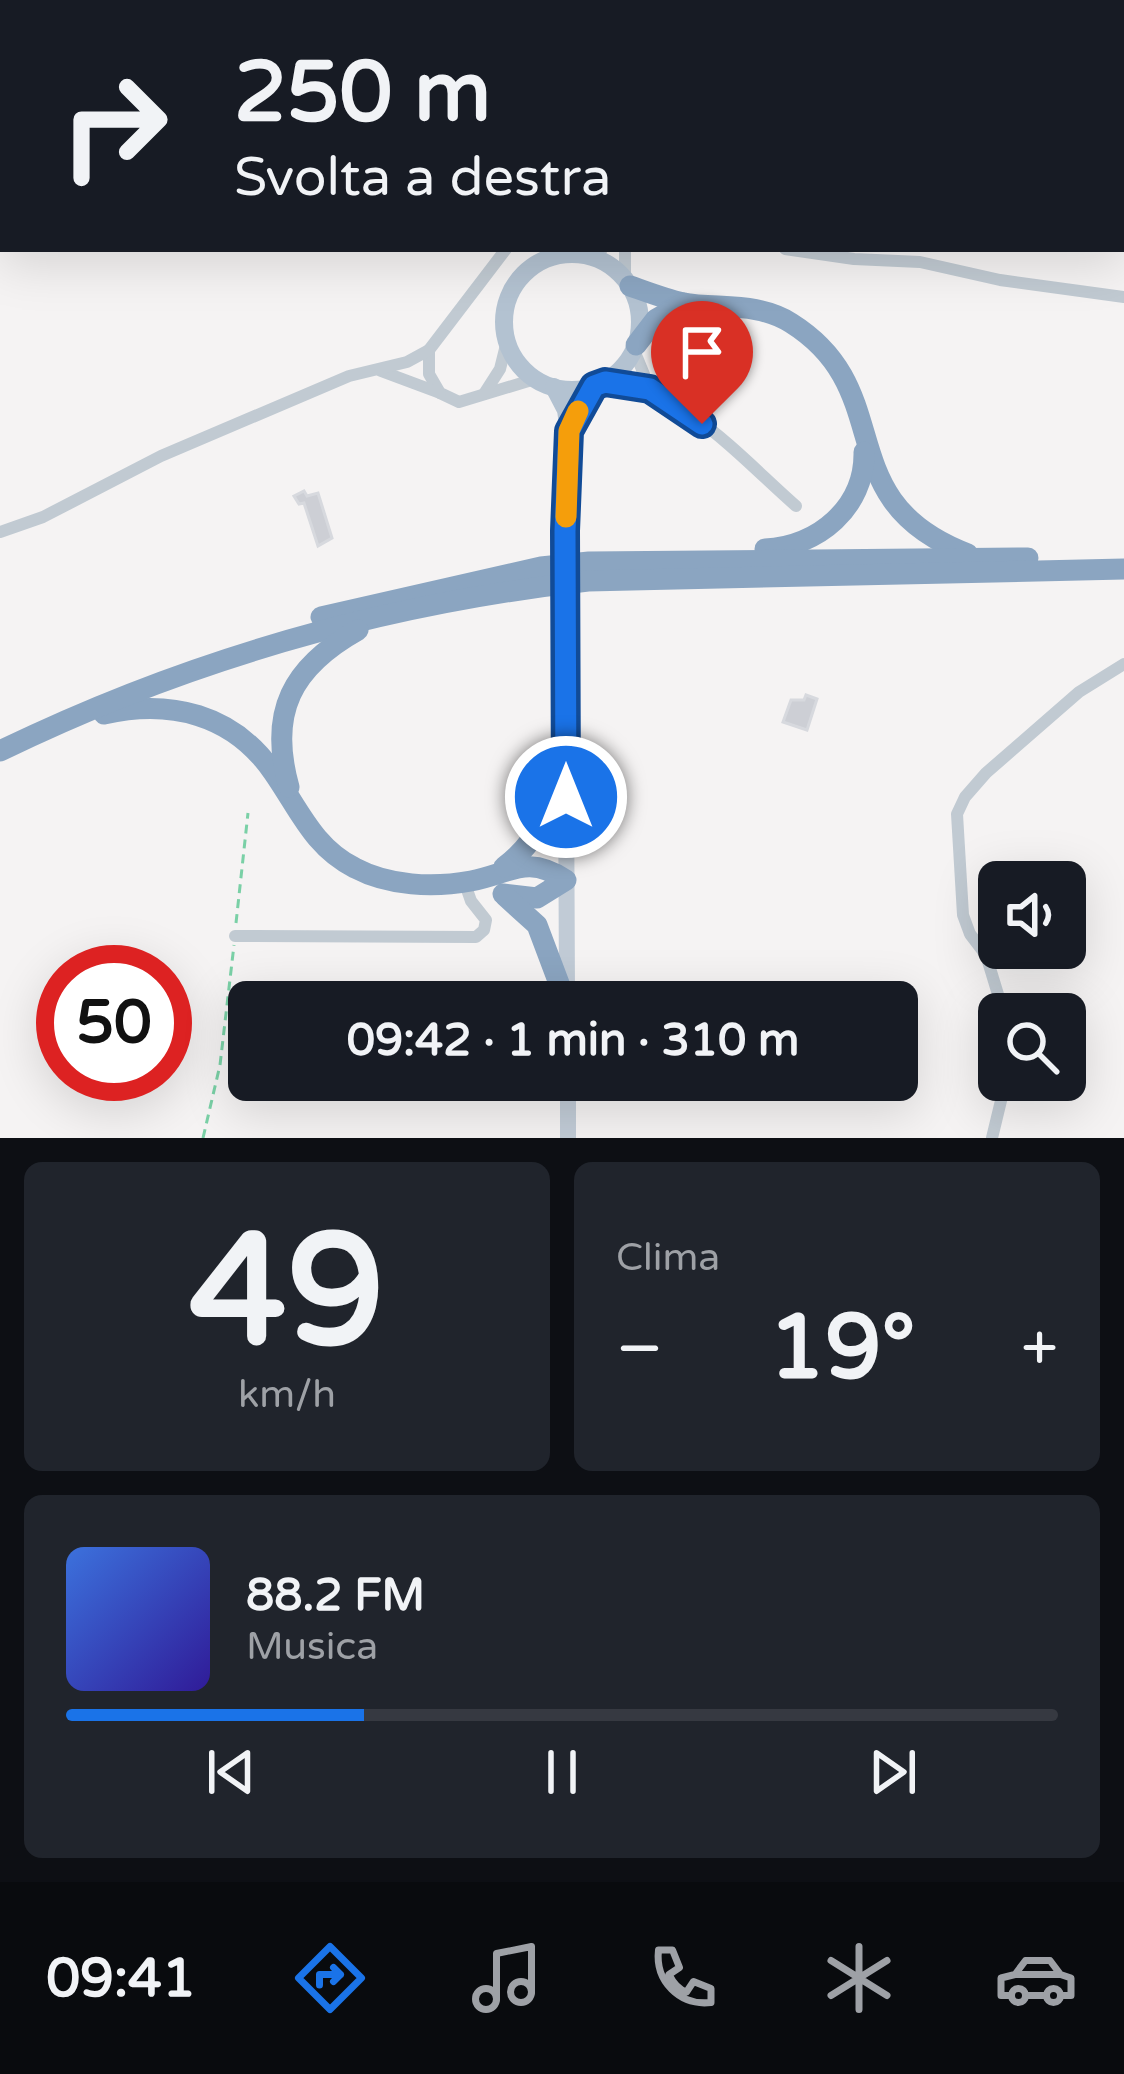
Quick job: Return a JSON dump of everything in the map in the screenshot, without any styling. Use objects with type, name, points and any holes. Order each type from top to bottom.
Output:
[{"type":"highway","points":[[628,283],[684,303],[759,309],[788,321],[822,346],[843,370],[874,473],[903,517],[927,536],[980,558]]},
{"type":"highway","points":[[635,348],[656,319],[684,303]]},
{"type":"highway","points":[[688,562],[730,551],[783,549],[814,537],[839,518],[854,496],[864,466],[863,427]]},
{"type":"highway","points":[[0,734],[152,669],[264,632],[386,600],[541,576],[688,562],[1124,555]]},
{"type":"highway","points":[[589,571],[1124,568]]},
{"type":"highway","points":[[0,751],[164,680],[271,645],[541,576]]},
{"type":"highway","points":[[294,805],[284,769],[281,730],[287,700],[313,660],[389,615]]},
{"type":"highway","points":[[80,714],[151,707],[180,708],[209,718],[255,748],[329,852],[375,878],[401,883],[468,881],[498,871],[541,866],[566,880],[537,898],[502,894],[468,881]]},
{"type":"highway","points":[[498,871],[522,854],[546,820],[566,756]]},
{"type":"highway","points":[[502,894],[537,925],[559,981]]},
{"type":"main road","points":[[569,431],[599,384],[627,363],[635,348],[639,309],[628,283],[586,252],[535,258],[511,292],[504,325],[507,341],[523,369],[545,383],[574,390],[599,384]]},
{"type":"main road","points":[[545,383],[566,410],[569,431],[567,981]]},
{"type":"main road","points":[[568,1101],[568,1138]]},
{"type":"street","points":[[0,532],[43,518],[161,456],[349,376],[380,370],[429,350],[504,252]]},
{"type":"street","points":[[625,252],[628,283]]},
{"type":"street","points":[[804,252],[854,260],[920,262],[1000,280],[1124,297]]},
{"type":"street","points":[[482,398],[500,369],[507,341]]},
{"type":"street","points":[[635,348],[650,389]]},
{"type":"street","points":[[429,350],[429,374],[440,393]]},
{"type":"street","points":[[380,370],[459,402],[482,398],[502,386],[545,383]]},
{"type":"street","points":[[599,384],[650,389],[702,424],[796,506]]},
{"type":"street","points":[[998,993],[986,955],[963,915],[957,814],[986,773],[1079,692],[1124,664]]},
{"type":"street","points":[[235,937],[476,937],[486,920],[471,901],[468,881]]},
{"type":"street","points":[[992,1138],[1001,1101]]},
{"type":"path","points":[[203,1138],[220,1065],[248,813]]},
{"type":"building","points":[[304,491],[307,496],[318,493],[332,538],[318,546],[304,503],[299,504],[294,496]]},
{"type":"building","points":[[806,695],[817,699],[807,730],[783,722],[791,700],[804,700]]},
{"type":"slow traffic","points":[[566,517],[569,431],[578,411]]},
{"type":"route","points":[[566,797],[569,431],[594,386],[605,382],[650,389],[702,424]]}]
